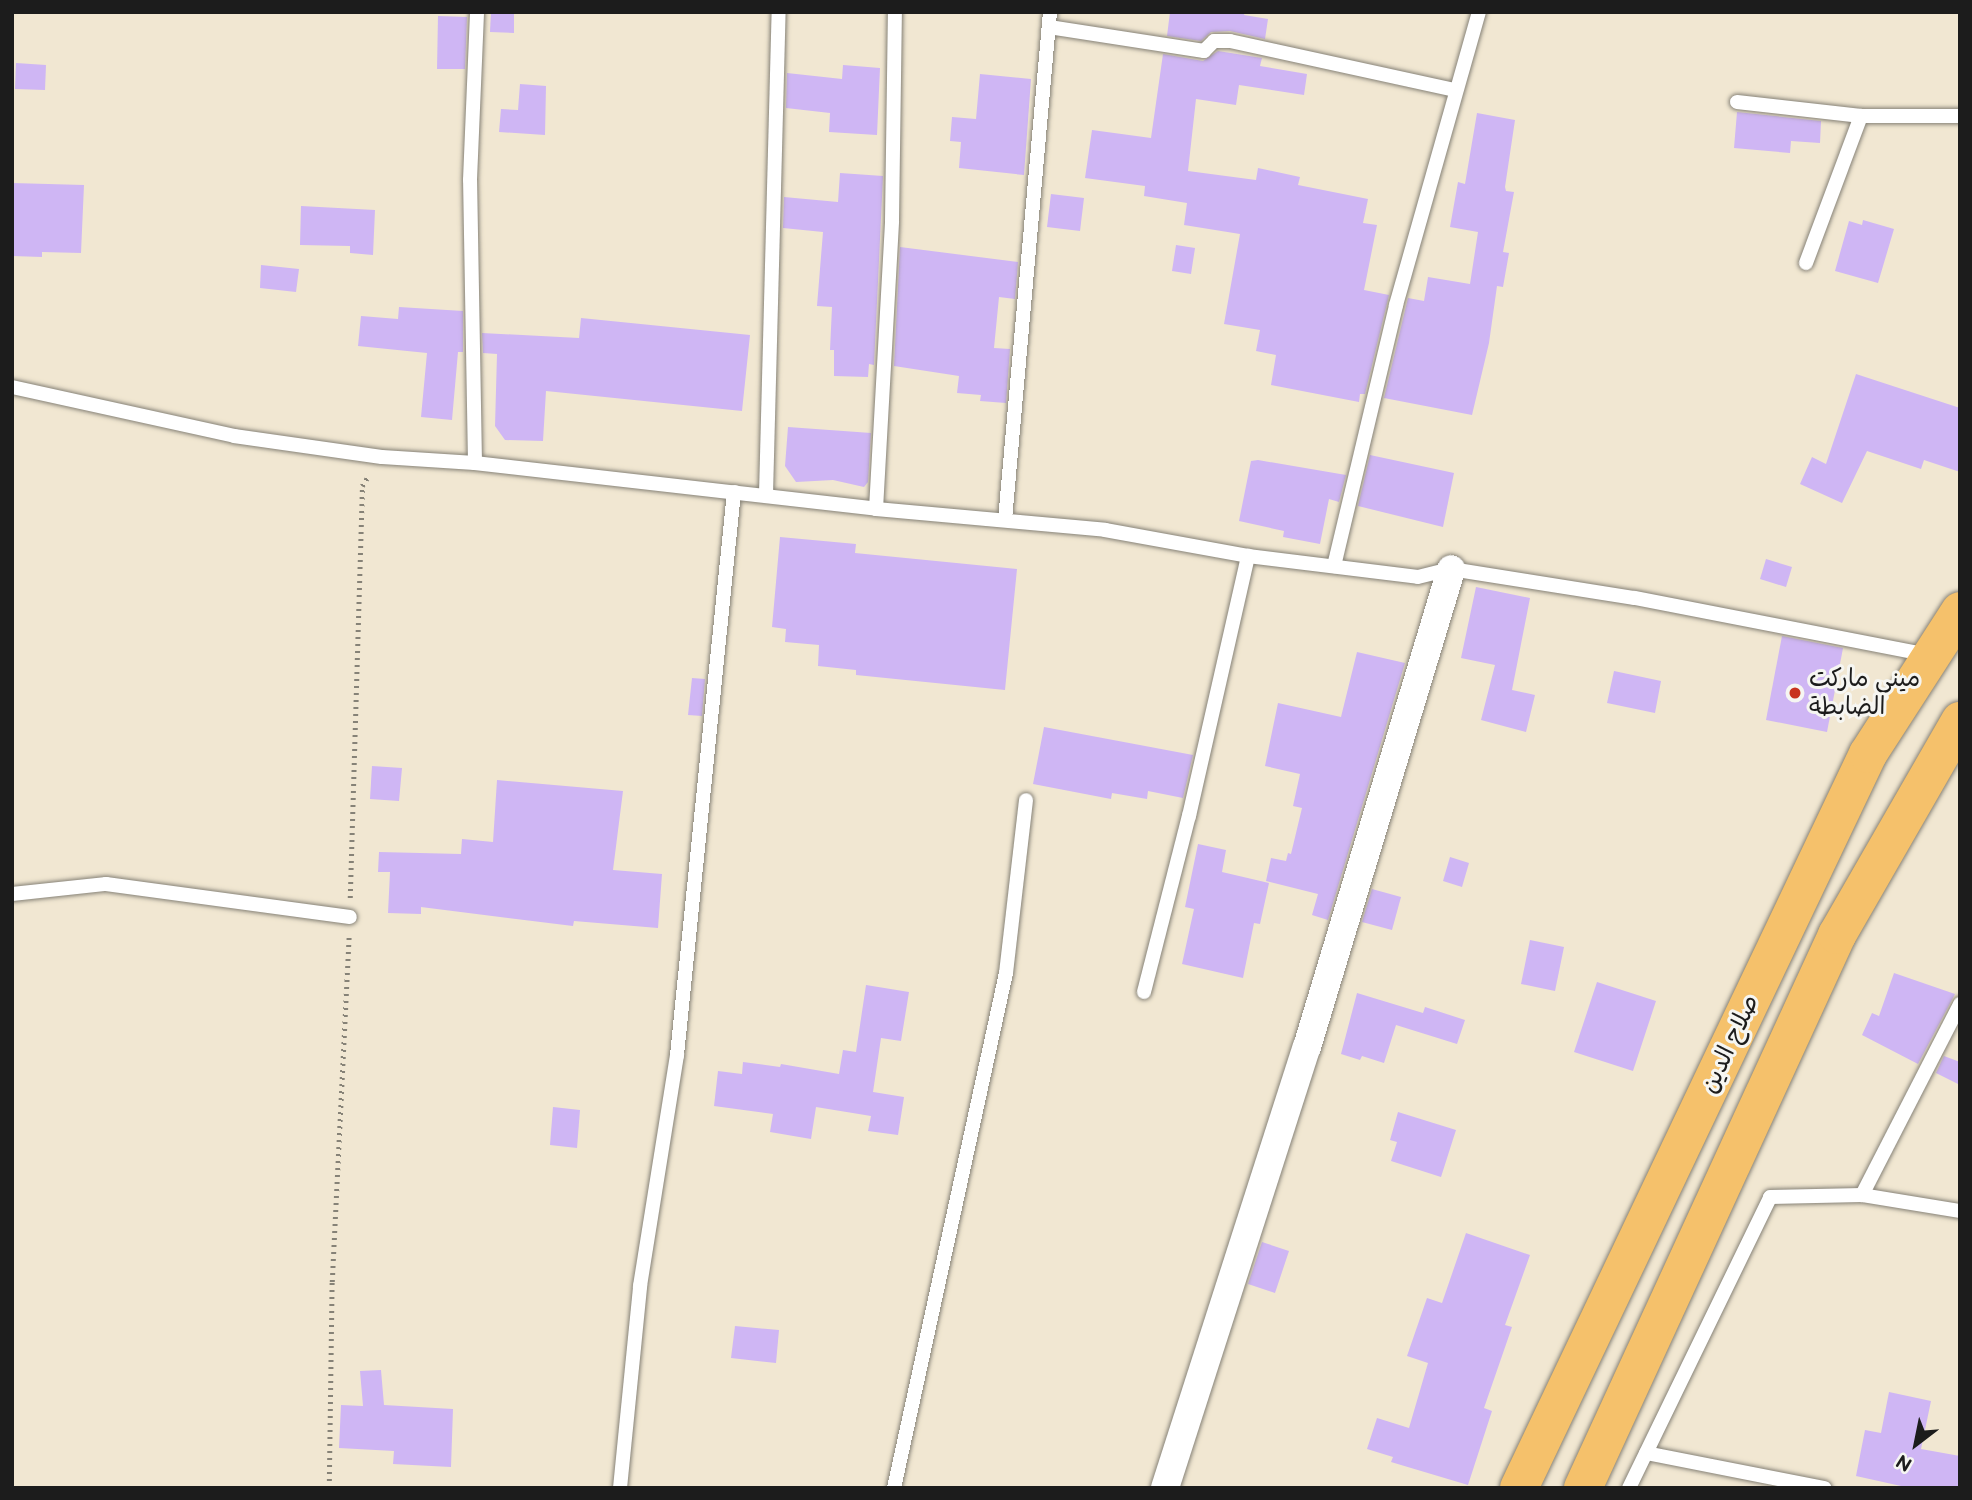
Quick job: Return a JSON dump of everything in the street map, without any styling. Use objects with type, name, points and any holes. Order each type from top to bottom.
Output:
[{"type":"highway","name":"صلاح الدين","points":[[1519,1488],[1868,754],[1929,655],[1960,611]]},
{"type":"highway","points":[[1583,1488],[1837,935],[1960,721]]},
{"type":"street","points":[[1165,1488],[1307,1047],[1451,569]]},
{"type":"lane","points":[[475,463],[470,180],[477,12]]},
{"type":"lane","points":[[766,495],[779,12]]},
{"type":"lane","points":[[876,509],[892,221],[895,12]]},
{"type":"lane","points":[[1334,566],[1396,305],[1479,12]]},
{"type":"lane","points":[[1005,520],[1049,19],[1204,51],[1214,41],[1230,41],[1455,90]]},
{"type":"lane","points":[[1737,102],[1861,116],[1960,116]]},
{"type":"lane","points":[[1806,263],[1861,116]]},
{"type":"lane","points":[[12,387],[234,436],[382,457],[475,463],[876,509],[1105,530],[1248,556],[1418,577],[1451,569],[1634,598],[1929,655]]},
{"type":"lane","points":[[620,1488],[640,1286],[680,1027],[734,492]]},
{"type":"lane","points":[[1144,992],[1189,816],[1248,556]]},
{"type":"lane","points":[[894,1488],[1006,973],[1026,800]]},
{"type":"lane","points":[[12,894],[106,884],[350,918]]},
{"type":"lane","points":[[1862,1195],[1960,1004]]},
{"type":"lane","points":[[1629,1488],[1770,1197],[1862,1195],[1960,1211]]},
{"type":"lane","points":[[1646,1454],[1825,1488]]},
{"type":"path","points":[[329,1488],[332,1282],[350,918],[362,486],[382,457]]},
{"type":"building","points":[[491,12],[514,12],[514,33],[490,32]]},
{"type":"building","points":[[1170,12],[1245,12],[1244,15],[1268,19],[1265,39],[1230,31],[1211,32],[1201,41],[1167,36]]},
{"type":"building","points":[[438,16],[467,17],[465,69],[437,69]]},
{"type":"building","points":[[1218,51],[1262,58],[1260,66],[1307,74],[1304,95],[1239,85],[1236,105],[1196,99],[1188,171],[1256,180],[1258,168],[1300,177],[1298,185],[1368,199],[1363,223],[1377,225],[1364,290],[1389,295],[1365,394],[1360,394],[1359,402],[1271,385],[1276,355],[1256,351],[1260,330],[1224,324],[1240,234],[1184,225],[1187,203],[1144,196],[1145,186],[1085,178],[1092,130],[1151,138],[1163,54],[1203,61]]},
{"type":"building","points":[[16,63],[46,65],[45,90],[15,89]]},
{"type":"building","points":[[843,65],[880,68],[877,135],[829,132],[830,113],[786,108],[787,73],[842,79]]},
{"type":"building","points":[[980,74],[1031,79],[1024,175],[959,168],[961,142],[950,141],[952,117],[976,119]]},
{"type":"building","points":[[520,84],[546,86],[545,135],[499,132],[501,109],[518,110]]},
{"type":"building","points":[[1737,112],[1821,121],[1820,143],[1791,141],[1790,153],[1734,148]]},
{"type":"building","points":[[1477,113],[1515,120],[1505,187],[1506,191],[1514,192],[1503,252],[1509,253],[1503,287],[1497,286],[1489,343],[1472,415],[1384,398],[1408,298],[1424,301],[1428,277],[1470,284],[1478,232],[1450,227],[1458,182],[1465,184]]},
{"type":"building","points":[[840,173],[883,176],[874,365],[869,364],[868,377],[834,376],[834,350],[830,350],[832,307],[817,306],[823,232],[783,228],[784,197],[838,202]]},
{"type":"building","points":[[12,183],[84,185],[81,253],[42,252],[42,257],[12,256]]},
{"type":"building","points":[[1051,194],[1084,198],[1080,231],[1047,227]]},
{"type":"building","points":[[301,206],[375,210],[373,255],[350,253],[350,246],[300,245]]},
{"type":"building","points":[[1863,220],[1894,229],[1878,283],[1835,271],[1849,221],[1862,225]]},
{"type":"building","points":[[1176,245],[1195,248],[1191,274],[1172,271]]},
{"type":"building","points":[[900,247],[1018,262],[1015,299],[999,297],[994,348],[1010,349],[1006,403],[980,401],[981,395],[957,393],[959,376],[894,366]]},
{"type":"building","points":[[261,265],[299,269],[296,292],[260,288]]},
{"type":"building","points":[[399,307],[463,311],[463,352],[458,352],[452,420],[421,417],[427,353],[358,346],[361,316],[398,319]]},
{"type":"building","points":[[581,318],[750,335],[742,411],[546,391],[543,441],[505,440],[495,426],[497,354],[483,353],[482,333],[579,338]]},
{"type":"building","points":[[1856,374],[1960,408],[1960,472],[1924,460],[1921,469],[1867,451],[1842,503],[1800,484],[1812,457],[1826,464]]},
{"type":"building","points":[[788,427],[871,433],[868,482],[864,487],[833,480],[796,482],[785,466]]},
{"type":"building","points":[[1370,455],[1454,473],[1443,527],[1358,506]]},
{"type":"building","points":[[1251,461],[1346,475],[1339,502],[1329,499],[1320,544],[1283,537],[1284,531],[1239,521]]},
{"type":"building","points":[[780,537],[856,544],[855,553],[1017,569],[1005,690],[856,675],[856,670],[818,666],[819,645],[785,642],[786,629],[772,627]]},
{"type":"building","points":[[1766,559],[1792,567],[1786,587],[1760,579]]},
{"type":"building","points":[[1476,587],[1530,598],[1512,690],[1535,695],[1526,732],[1481,720],[1495,665],[1461,658]]},
{"type":"building","points":[[1782,636],[1843,648],[1827,732],[1766,720]]},
{"type":"building","points":[[1357,652],[1405,663],[1328,920],[1312,915],[1318,894],[1266,881],[1271,858],[1286,861],[1288,853],[1291,854],[1302,808],[1293,806],[1300,774],[1265,766],[1278,703],[1341,717]]},
{"type":"building","points":[[1614,671],[1661,681],[1655,713],[1607,703]]},
{"type":"building","points":[[692,678],[705,679],[702,716],[688,715]]},
{"type":"building","points":[[1044,727],[1193,755],[1183,798],[1148,791],[1147,799],[1112,793],[1111,799],[1033,784]]},
{"type":"building","points":[[372,766],[402,768],[399,801],[370,799]]},
{"type":"building","points":[[497,780],[623,791],[613,870],[662,874],[658,928],[574,921],[573,926],[421,907],[421,914],[388,913],[390,872],[378,872],[379,852],[461,854],[462,839],[493,842]]},
{"type":"building","points":[[1198,844],[1226,850],[1222,872],[1269,883],[1260,924],[1254,923],[1243,978],[1182,964],[1194,909],[1185,907]]},
{"type":"building","points":[[1450,857],[1469,863],[1462,887],[1443,881]]},
{"type":"building","points":[[1372,889],[1401,897],[1392,930],[1362,922]]},
{"type":"building","points":[[1530,940],[1564,947],[1555,991],[1521,984]]},
{"type":"building","points":[[1894,973],[1955,994],[1918,1064],[1862,1035],[1872,1013],[1879,1016]]},
{"type":"building","points":[[1597,982],[1656,1001],[1633,1071],[1574,1052]]},
{"type":"building","points":[[866,985],[909,992],[901,1041],[881,1038],[873,1092],[904,1097],[898,1135],[868,1131],[871,1116],[816,1107],[811,1139],[770,1132],[773,1114],[714,1106],[718,1071],[742,1074],[743,1062],[780,1067],[781,1064],[839,1074],[843,1050],[856,1052]]},
{"type":"building","points":[[1357,993],[1423,1013],[1425,1007],[1465,1020],[1457,1044],[1396,1025],[1384,1063],[1362,1056],[1360,1060],[1341,1054]]},
{"type":"building","points":[[1944,1056],[1960,1062],[1960,1085],[1936,1073]]},
{"type":"building","points":[[553,1107],[580,1110],[577,1148],[550,1145]]},
{"type":"building","points":[[1398,1112],[1456,1130],[1441,1177],[1391,1161],[1397,1142],[1390,1140]]},
{"type":"building","points":[[1466,1233],[1530,1255],[1505,1325],[1512,1327],[1484,1408],[1492,1411],[1468,1485],[1391,1462],[1393,1457],[1367,1449],[1377,1418],[1409,1428],[1428,1363],[1407,1356],[1427,1298],[1442,1303]]},
{"type":"building","points":[[1262,1242],[1289,1251],[1275,1293],[1248,1284]]},
{"type":"building","points":[[735,1326],[779,1330],[776,1363],[731,1358]]},
{"type":"building","points":[[381,1370],[384,1405],[453,1409],[451,1467],[393,1464],[394,1451],[339,1448],[341,1405],[363,1406],[360,1371]]},
{"type":"building","points":[[1889,1392],[1931,1401],[1921,1449],[1960,1456],[1960,1488],[1910,1488],[1856,1476],[1865,1430],[1881,1433]]},
{"type":"place","name":"ميني ماركت الضابطة","points":[[1795,693]]}]
